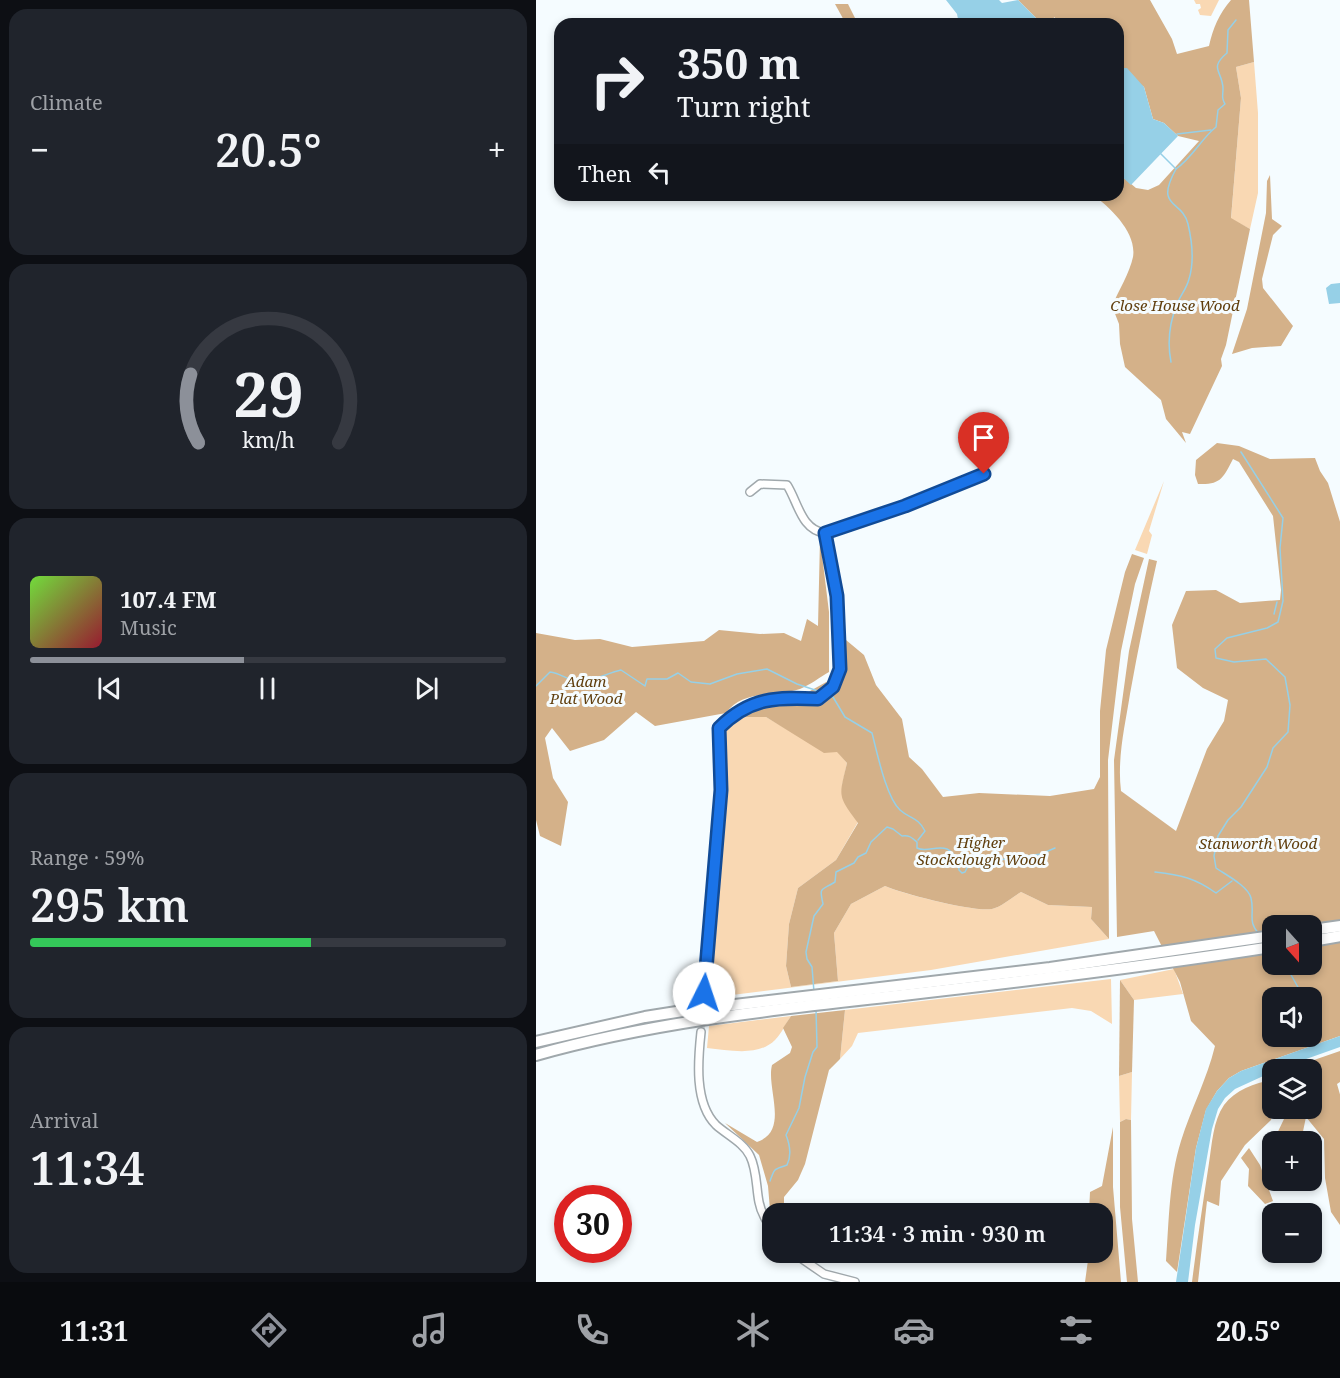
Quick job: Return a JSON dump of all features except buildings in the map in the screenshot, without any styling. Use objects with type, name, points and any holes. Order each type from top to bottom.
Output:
[{"type":"highway","points":[[1322,929],[1340,926]]},
{"type":"highway","points":[[1322,939],[1340,936]]},
{"type":"highway","points":[[536,1042],[645,1017],[863,994],[1048,979],[1262,938]]},
{"type":"highway","points":[[1162,958],[1262,948]]},
{"type":"highway","points":[[536,1055],[760,1006]]},
{"type":"street","points":[[750,492],[760,483],[787,485],[805,522],[814,530],[825,533],[905,506],[984,474]]},
{"type":"street","points":[[704,993],[721,790],[719,728],[733,716],[766,699],[818,699],[833,687],[840,669],[837,596],[825,533]]},
{"type":"street","points":[[685,975],[705,977]]},
{"type":"street","points":[[701,1032],[699,1066],[705,1107],[714,1124],[749,1154],[762,1213]]},
{"type":"street","points":[[808,1263],[824,1274],[855,1282]]},
{"type":"shaded area","points":[[1194,0],[1219,0],[1211,16],[1200,15],[1198,10],[1201,8],[1200,4],[1196,4]]},
{"type":"shaded area","points":[[1254,62],[1258,113],[1258,193],[1250,229],[1231,219],[1241,98],[1236,67]]},
{"type":"shaded area","points":[[1164,481],[1149,531],[1152,535],[1147,554],[1135,550]]},
{"type":"shaded area","points":[[734,717],[766,717],[795,734],[837,751],[847,763],[842,786],[858,822],[836,860],[798,888],[789,924],[786,966],[791,987],[838,981],[834,933],[851,904],[885,886],[938,902],[970,908],[996,908],[1021,892],[1048,905],[1092,907],[1091,919],[1109,939],[931,970],[708,1000],[722,730]]},
{"type":"shaded area","points":[[1174,969],[1183,994],[1134,1000],[1120,980]]},
{"type":"shaded area","points":[[1111,979],[1112,1024],[1091,1011],[1072,1008],[858,1033],[852,1046],[840,1059],[845,1010]]},
{"type":"shaded area","points":[[791,1016],[775,1040],[760,1049],[734,1051],[707,1048],[709,1026]]},
{"type":"shaded area","points":[[1132,1072],[1131,1120],[1126,1119],[1120,1122],[1119,1076]]},
{"type":"green space","name":"Close House Wood","points":[[1018,0],[1150,0],[1172,39],[1177,54],[1209,46],[1217,22],[1231,0],[1249,0],[1254,62],[1236,67],[1241,98],[1231,218],[1250,229],[1226,345],[1221,359],[1222,366],[1190,434],[1182,432],[1186,443],[1166,419],[1161,400],[1125,367],[1119,324],[1112,306],[1129,269],[1133,248],[1127,230],[1100,201],[1124,201],[1124,178],[1136,188],[1148,190],[1159,185],[1199,141],[1178,136],[1164,123],[1153,119],[1144,87],[1124,73],[1124,18],[1036,18]]},
{"type":"green space","points":[[835,4],[848,4],[855,18],[843,18]]},
{"type":"green space","points":[[1270,175],[1272,219],[1282,226],[1273,235],[1262,279],[1263,288],[1293,326],[1281,346],[1252,348],[1232,354],[1247,309],[1266,213],[1267,181]]},
{"type":"green space","name":"Stanworth Wood","points":[[1217,443],[1239,446],[1270,459],[1315,458],[1328,483],[1341,525],[1340,1036],[1322,1042],[1322,987],[1262,987],[1262,1047],[1309,1047],[1275,1059],[1262,1059],[1262,1064],[1229,1078],[1217,1091],[1206,1110],[1196,1148],[1177,1272],[1166,1261],[1174,1170],[1181,1141],[1215,1046],[1191,1021],[1180,982],[1154,931],[1117,937],[1114,760],[1129,651],[1149,559],[1157,561],[1130,694],[1122,742],[1120,779],[1121,791],[1176,831],[1207,749],[1224,721],[1228,700],[1203,688],[1177,668],[1172,625],[1186,591],[1216,590],[1240,603],[1280,600],[1281,590],[1273,516],[1239,462],[1233,459],[1224,476],[1217,482],[1198,484],[1195,475],[1196,460]]},
{"type":"green space","name":"Adam Plat Wood","points":[[820,539],[829,612],[829,672],[800,689],[741,700],[726,713],[655,726],[636,712],[604,740],[570,751],[552,728],[545,738],[553,778],[568,802],[561,846],[540,836],[536,820],[536,633],[575,640],[600,639],[632,647],[704,641],[719,630],[760,634],[784,633],[801,641],[807,619],[818,626]]},
{"type":"green space","name":"Higher Stockclough Wood","points":[[830,544],[846,640],[864,655],[876,685],[902,719],[909,757],[922,769],[943,797],[979,793],[1050,796],[1094,789],[1100,777],[1100,711],[1106,650],[1125,572],[1132,554],[1144,558],[1135,584],[1121,651],[1108,760],[1109,939],[1091,919],[1092,907],[1048,905],[1021,892],[996,908],[970,908],[938,902],[885,886],[851,904],[834,933],[838,981],[791,987],[786,966],[789,924],[798,888],[836,860],[858,823],[843,801],[841,790],[847,763],[837,752],[824,753],[766,717],[734,717],[767,701],[801,696],[837,676],[841,663]]},
{"type":"green space","points":[[1120,980],[1134,1000],[1132,1072],[1119,1076]]},
{"type":"green space","points":[[845,1010],[840,1059],[829,1070],[805,1164],[798,1180],[784,1197],[784,1203],[769,1203],[768,1186],[759,1155],[725,1123],[757,1142],[767,1136],[772,1129],[775,1108],[772,1065],[790,1053],[792,1047],[783,1028],[791,1016]]},
{"type":"green space","points":[[1340,1051],[1340,1082],[1337,1084],[1341,1098],[1340,1225],[1331,1212],[1325,1178],[1322,1131],[1317,1131],[1308,1119],[1322,1119],[1322,1059],[1317,1059]]},
{"type":"green space","points":[[1262,1082],[1262,1119],[1271,1120],[1245,1145],[1221,1181],[1219,1206],[1207,1201],[1198,1282],[1192,1282],[1217,1118],[1224,1105],[1234,1095]]},
{"type":"green space","points":[[1126,1119],[1131,1120],[1132,1219],[1138,1282],[1127,1282],[1120,1207],[1120,1122]]},
{"type":"green space","points":[[1284,1119],[1306,1119],[1303,1131],[1278,1131]]},
{"type":"green space","points":[[1113,1127],[1113,1187],[1121,1282],[1085,1282],[1088,1263],[1113,1263],[1113,1203],[1089,1203],[1090,1192],[1102,1186]]},
{"type":"green space","points":[[1249,1148],[1262,1171],[1262,1191],[1269,1191],[1273,1201],[1264,1203],[1248,1186],[1249,1169],[1241,1158]]},
{"type":"water","points":[[946,0],[999,0],[1002,3],[1018,0],[1036,18],[958,18]]},
{"type":"water","points":[[1124,68],[1127,68],[1144,87],[1153,119],[1164,123],[1178,136],[1131,185],[1124,179]]},
{"type":"water","points":[[1340,283],[1340,303],[1329,304],[1326,288],[1331,284]]},
{"type":"water","points":[[1340,1036],[1340,1047],[1306,1059],[1275,1059],[1309,1047],[1322,1047],[1322,1042]]},
{"type":"water","points":[[1262,1064],[1262,1077],[1235,1089],[1218,1109],[1212,1129],[1195,1225],[1188,1282],[1176,1282],[1196,1148],[1206,1109],[1217,1091],[1229,1078]]},
{"type":"waterway","points":[[1176,169],[1216,127],[1218,110],[1225,104],[1217,67],[1221,58],[1227,53],[1228,30],[1236,20]]},
{"type":"waterway","points":[[1177,134],[1211,130]]},
{"type":"waterway","points":[[1159,152],[1176,169],[1170,182],[1169,197],[1185,216],[1192,252],[1192,266],[1187,286],[1172,319],[1169,340],[1171,362]]},
{"type":"waterway","points":[[1241,452],[1283,518],[1280,548],[1283,601],[1278,622],[1267,628],[1227,638],[1215,649],[1216,658],[1234,662],[1266,659],[1285,677],[1290,705],[1288,732],[1273,748],[1267,767],[1241,807],[1228,820],[1218,836],[1214,856],[1216,868],[1241,885],[1249,894],[1252,904],[1252,921],[1259,934]]},
{"type":"waterway","points":[[1274,614],[1277,602]]},
{"type":"waterway","points":[[536,686],[550,672],[582,682],[621,670],[645,686],[647,679],[667,679],[678,673],[691,682],[710,684],[737,674],[767,669],[797,684],[821,692]]},
{"type":"waterway","points":[[828,695],[833,697],[845,717],[872,733],[890,795],[900,810],[920,823],[925,831],[918,840]]},
{"type":"waterway","points":[[814,992],[812,967],[806,952],[814,916],[823,904],[821,892],[835,882],[836,872],[854,863],[858,857],[866,853],[871,842],[887,827],[917,842],[917,848],[948,850],[958,859],[959,870],[962,873],[969,864],[977,860],[999,860],[1041,854],[1055,848]]},
{"type":"waterway","points":[[1155,872],[1187,878],[1216,893],[1232,881]]},
{"type":"waterway","points":[[1291,975],[1298,987]]},
{"type":"waterway","points":[[770,1181],[773,1173],[787,1165],[790,1158],[786,1135],[799,1108],[805,1077],[813,1052],[817,1047],[816,1009]]},
{"type":"tunnel","points":[[701,1032],[704,993]]},
{"type":"route","points":[[704,993],[721,790],[719,728],[739,712],[766,699],[818,699],[833,687],[840,669],[837,596],[825,533],[905,506],[984,474]]}]
